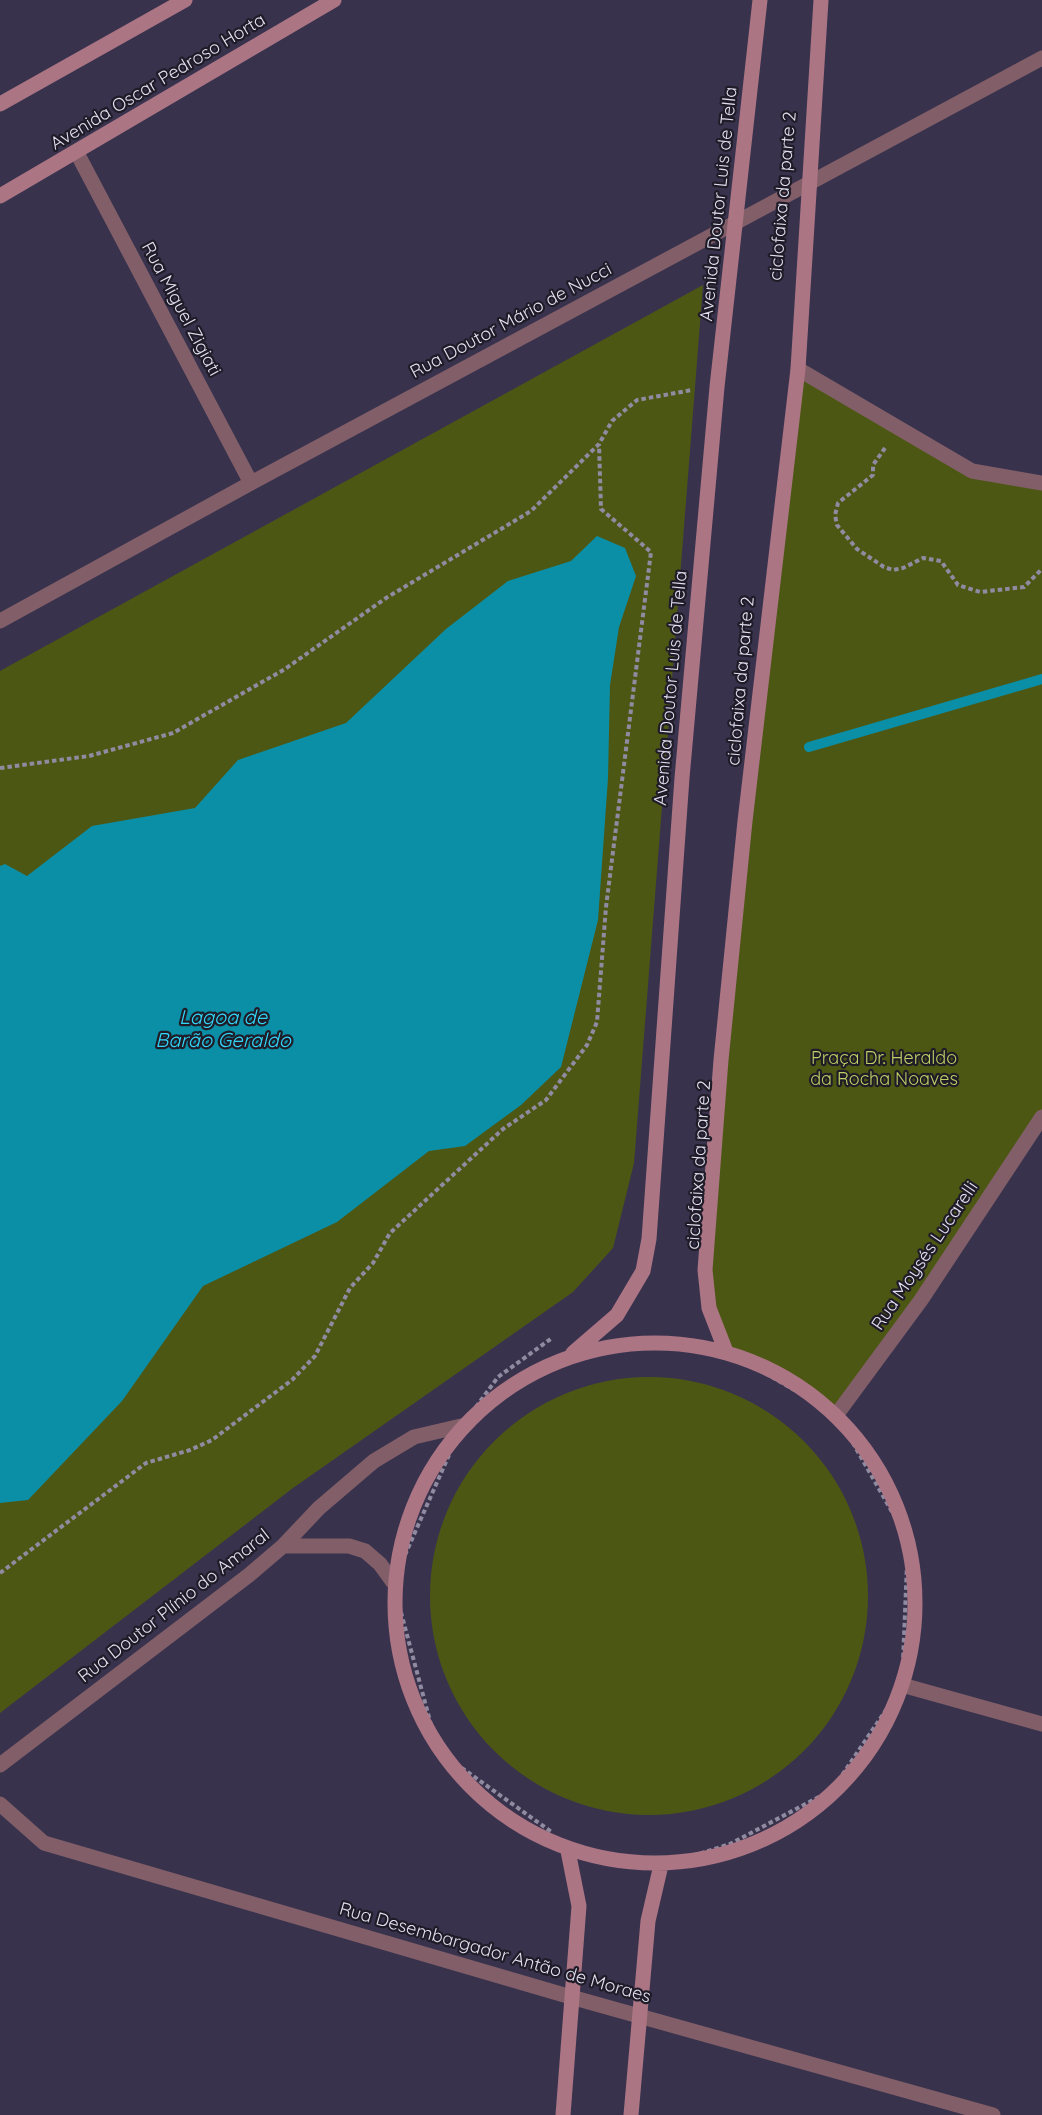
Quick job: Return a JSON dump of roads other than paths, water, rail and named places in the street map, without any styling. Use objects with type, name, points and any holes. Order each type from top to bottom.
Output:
[{"type":"main road","points":[[0,104],[185,0]]},
{"type":"main road","name":"Avenida Oscar Pedroso Horta","points":[[0,196],[77,153],[334,0]]},
{"type":"main road","name":"Avenida Doutor Luis de Tella","points":[[572,1353],[617,1316],[643,1272],[649,1239],[682,778],[717,387],[760,0]]},
{"type":"main road","points":[[725,1349],[709,1308],[705,1270],[721,1060],[745,821],[798,369],[821,0]]},
{"type":"main road","points":[[649,1340],[725,1349],[785,1375],[837,1414],[868,1451],[892,1494],[908,1540],[915,1589],[914,1628],[902,1685],[866,1756],[810,1814],[739,1851],[661,1865],[623,1864],[586,1857],[568,1851],[495,1812],[438,1751],[401,1671],[393,1582],[414,1498],[461,1425],[512,1382],[572,1353],[649,1340]]},
{"type":"main road","points":[[563,2115],[579,1906],[568,1851]]},
{"type":"main road","points":[[631,2115],[648,1921],[661,1865]]},
{"type":"street","name":"Rua Doutor Mário de Nucci","points":[[0,621],[251,483],[1042,58]]},
{"type":"street","name":"Rua Miguel Zigiati","points":[[77,153],[251,483]]},
{"type":"street","points":[[798,369],[972,471],[1042,483]]},
{"type":"street","name":"Rua Moysés Lucarelli","points":[[837,1414],[921,1300],[1042,1117]]},
{"type":"street","name":"Rua Doutor Plínio do Amaral","points":[[0,1765],[249,1575],[283,1546],[319,1508],[374,1461],[414,1437],[461,1425]]},
{"type":"street","points":[[283,1546],[349,1546],[365,1551],[380,1564],[393,1582]]},
{"type":"street","points":[[902,1685],[1042,1724]]},
{"type":"street","name":"Rua Desembargador Antão de Moraes","points":[[0,1804],[45,1843],[572,1997],[993,2115]]},
{"type":"water","name":"Lagoa de Barão Geraldo","points":[[597,536],[625,548],[636,576],[619,627],[610,685],[608,778],[598,920],[561,1067],[521,1105],[465,1146],[429,1151],[337,1222],[203,1286],[122,1401],[28,1500],[0,1503],[0,866],[5,864],[27,876],[92,826],[195,808],[238,760],[346,723],[446,629],[508,581],[571,561]]},
{"type":"waterway","points":[[809,747],[1042,679]]},
{"type":"park label","name":"Praça Dr. Heraldo da Rocha Noaves","points":[[884,1069]]}]
